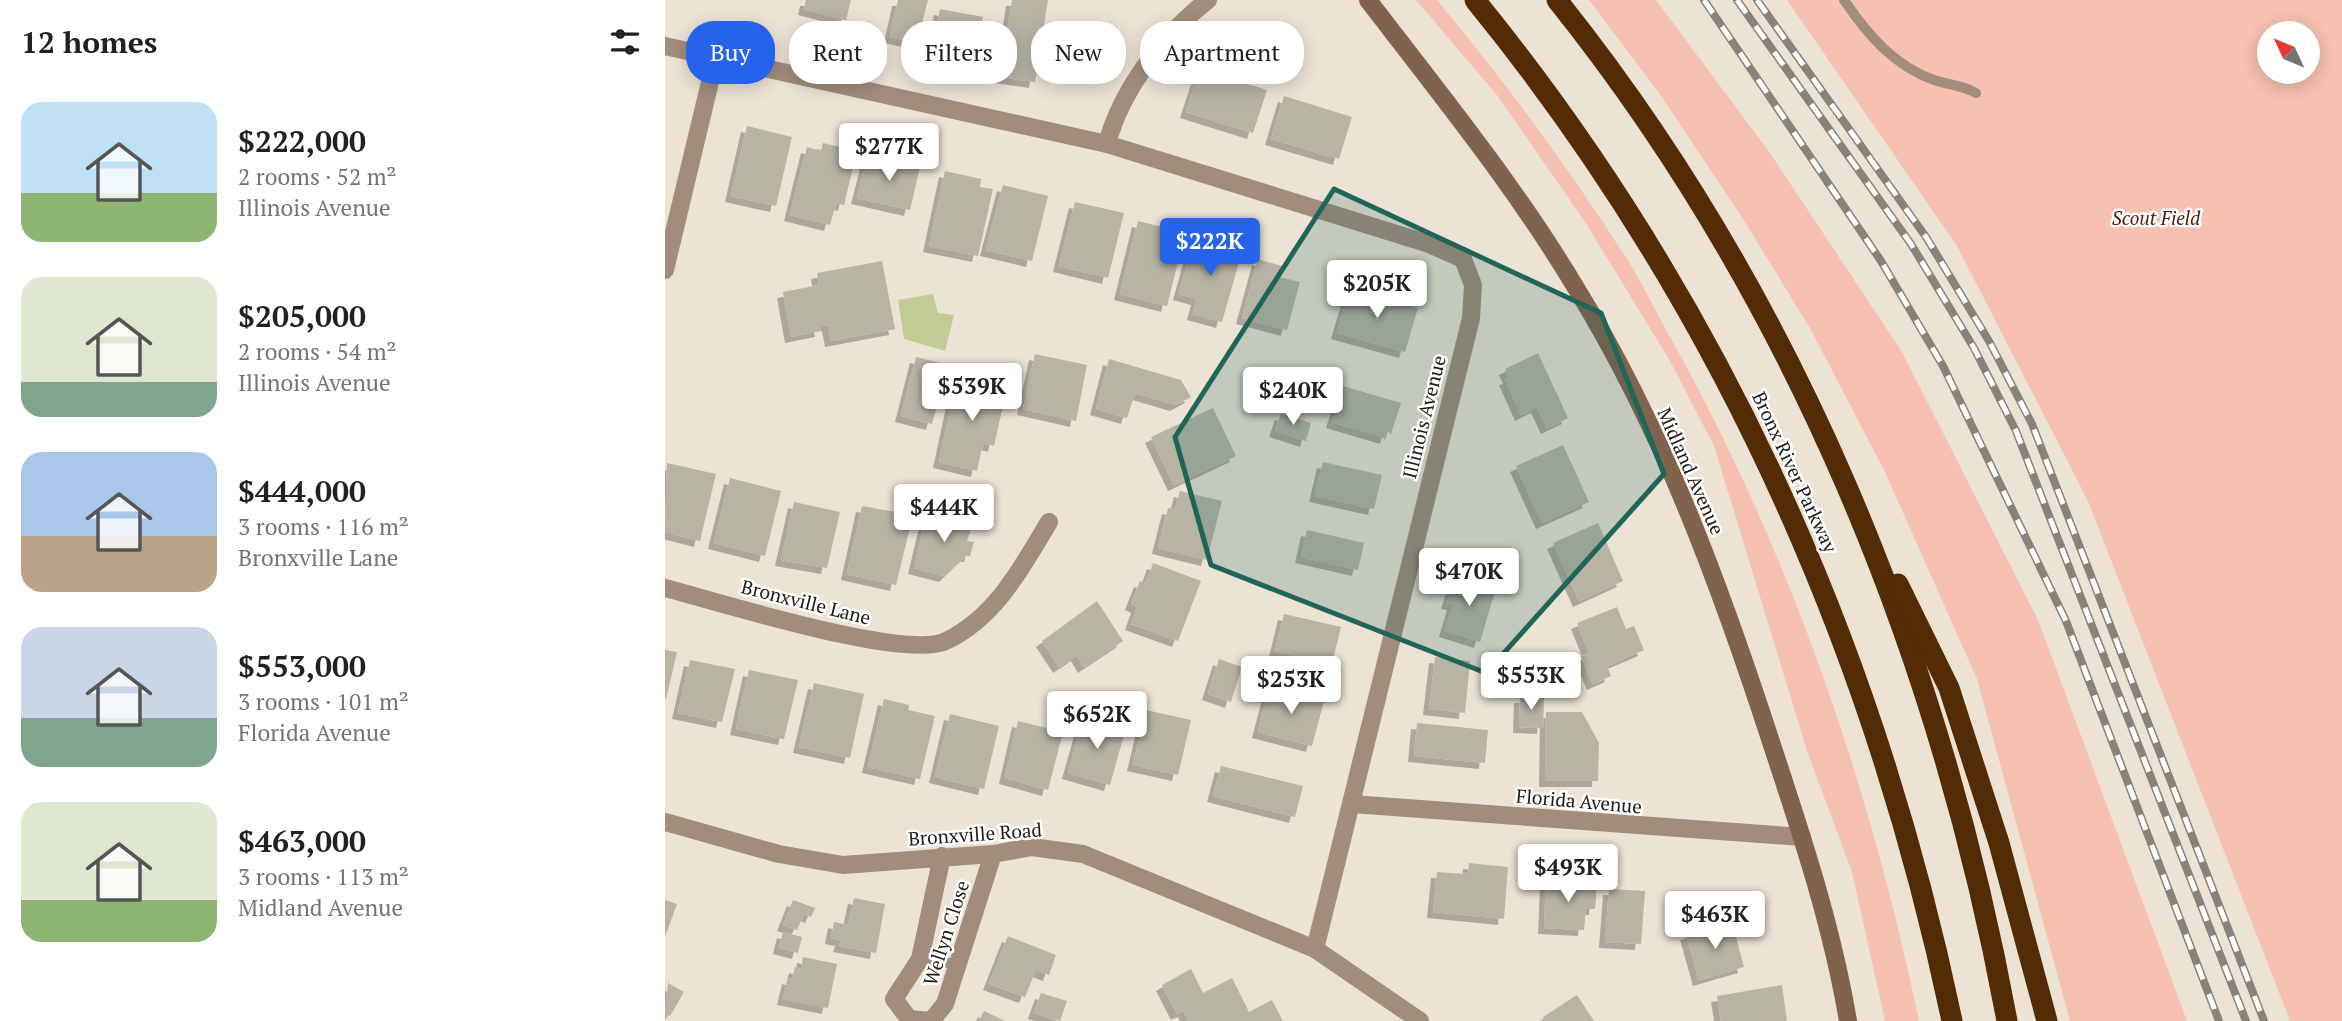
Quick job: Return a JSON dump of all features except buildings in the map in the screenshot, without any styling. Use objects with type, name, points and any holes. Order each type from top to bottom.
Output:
[{"type":"highway","name":"Bronx River Parkway","points":[[1475,0],[1562,112],[1629,209],[1709,345],[1776,480],[1858,685],[1908,847],[1952,1021]]},
{"type":"highway","name":"Bronx River Parkway","points":[[1557,0],[1632,100],[1719,234],[1797,376],[1852,496],[1917,667],[1941,742],[1975,867],[2007,1021]]},
{"type":"highway","points":[[1852,496],[1928,640],[1949,688],[1999,844],[2047,1021]]},
{"type":"street","points":[[1107,144],[1113,124],[1149,62],[1192,12],[1208,0]]},
{"type":"street","name":"Midland Avenue","points":[[1368,0],[1469,130],[1531,218],[1576,288],[1618,362],[1697,532],[1749,675],[1838,958],[1848,1021]]},
{"type":"street","name":"Illinois Avenue","points":[[665,46],[686,51]]},
{"type":"street","name":"Illinois Avenue","points":[[775,70],[1107,144],[1429,244],[1462,259],[1473,285],[1471,318],[1315,949]]},
{"type":"street","points":[[665,270],[710,84]]},
{"type":"street","name":"Bronxville Lane","points":[[665,588],[853,638],[930,646],[944,643],[964,631],[1009,588],[1049,522]]},
{"type":"street","name":"Florida Avenue","points":[[1352,804],[1802,837]]},
{"type":"street","name":"Bronxville Road","points":[[665,822],[779,854],[843,865],[993,854],[1032,848],[1083,854],[1315,949],[1420,1021]]},
{"type":"street","name":"Wellyn Close","points":[[942,856],[919,959],[894,999],[908,1019],[930,1021],[945,1004],[993,854]]},
{"type":"lane","points":[[1844,0],[1885,51],[1908,68],[1976,93]]},
{"type":"lane","points":[[919,959],[957,964]]},
{"type":"highlighted area","points":[[1334,189],[1601,313],[1664,474],[1486,673],[1211,565],[1175,437]]},
{"type":"green space","points":[[1416,0],[1437,0],[1560,159],[1633,269],[1716,424],[1790,589],[1851,759],[1877,846],[1919,1021],[1885,1021],[1852,872],[1808,754],[1714,446],[1670,361],[1585,222],[1497,95]]},
{"type":"green space","points":[[1589,0],[1656,0],[1770,153],[1902,352],[2038,620],[2187,1021],[2070,1021],[1977,679],[1885,472],[1811,330],[1745,222],[1662,97]]},
{"type":"green space","name":"Scout Field","points":[[1787,0],[2342,0],[2342,1021],[2290,1021],[2088,501],[1957,246]]},
{"type":"shaded area","points":[[933,294],[938,313],[954,315],[945,351],[904,339],[898,300]]},
{"type":"railway","points":[[1704,0],[1881,261],[1943,366],[2066,621],[2219,1021]]},
{"type":"railway","points":[[1737,0],[1911,244],[1974,348],[2016,431],[2246,1021]]},
{"type":"railway","points":[[1757,0],[1926,237],[1989,341],[2032,424],[2264,1021]]}]
